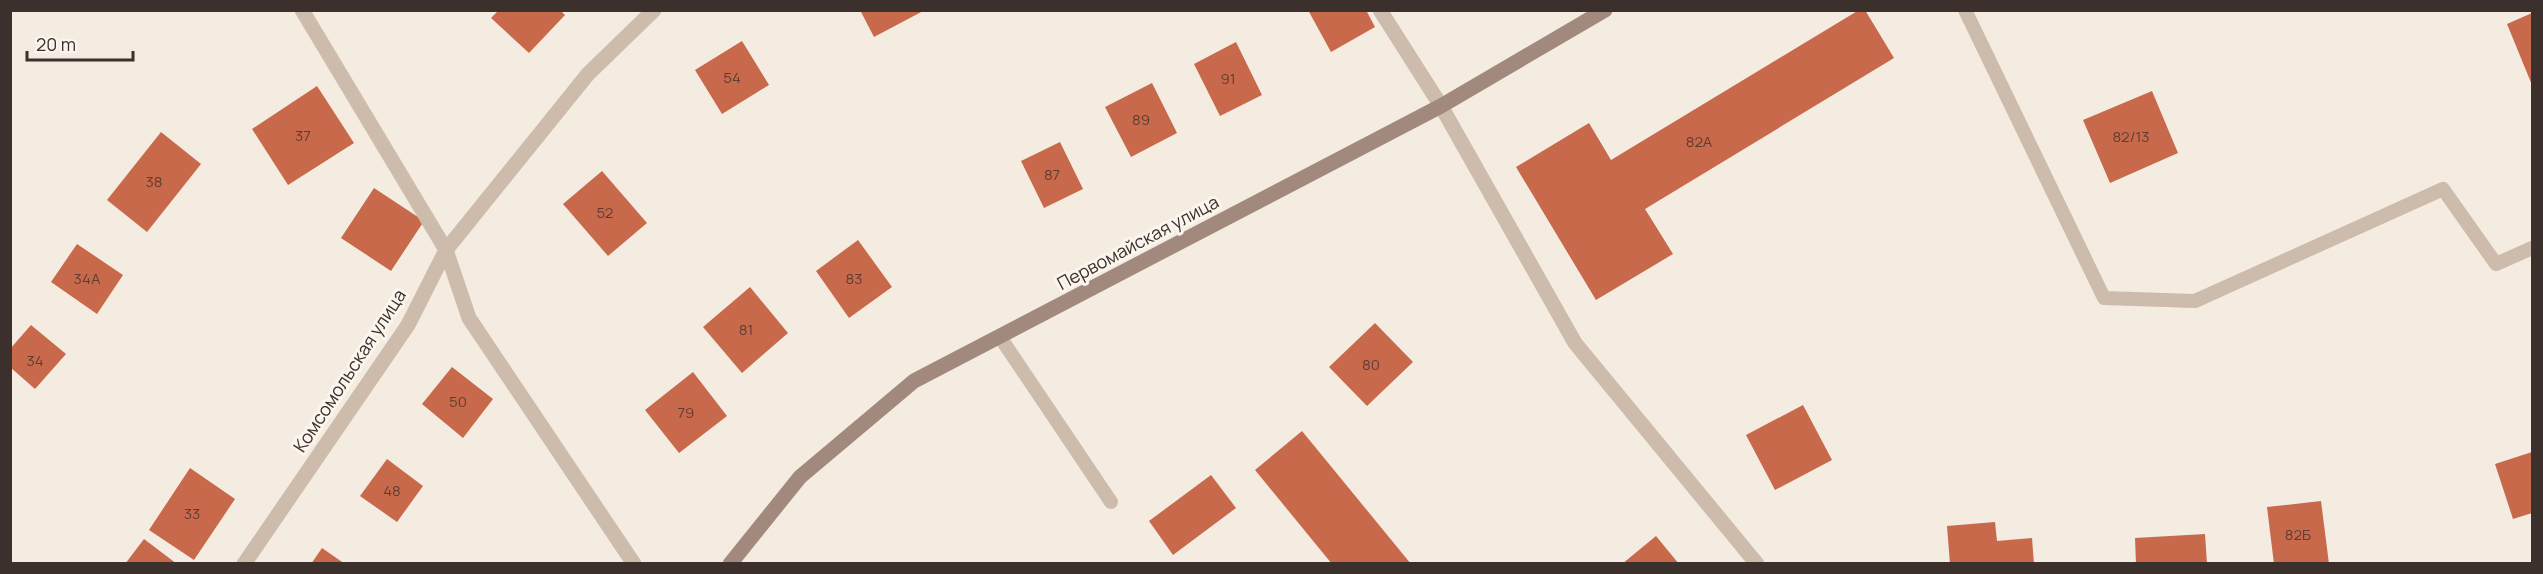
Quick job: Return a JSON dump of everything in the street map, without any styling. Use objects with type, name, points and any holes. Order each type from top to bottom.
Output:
[{"type":"street","points":[[302,10],[446,250],[470,318],[634,564]]},
{"type":"street","name":"Комсомольская улица","points":[[244,564],[408,325],[446,250],[588,74],[654,10]]},
{"type":"street","points":[[1380,10],[1441,106],[1575,343],[1757,564]]},
{"type":"street","name":"Первомайская улица","points":[[730,564],[800,477],[914,381],[1441,106],[1605,10]]},
{"type":"lane","points":[[1965,10],[2104,298],[2195,301],[2443,189],[2496,264],[2532,248]]},
{"type":"lane","points":[[1000,337],[1111,502]]},
{"type":"building","points":[[499,10],[560,10],[565,15],[529,53],[491,18]]},
{"type":"building","points":[[860,10],[925,10],[874,37]]},
{"type":"building","points":[[1308,10],[1366,10],[1375,27],[1331,52]]},
{"type":"building","points":[[1859,10],[1865,10],[1894,58],[1645,209],[1673,254],[1596,300],[1516,167],[1589,123],[1611,160]]},
{"type":"building","points":[[2532,13],[2532,85],[2507,24]]},
{"type":"building","points":[[742,41],[769,85],[722,114],[695,70]]},
{"type":"building","points":[[1236,42],[1262,95],[1220,116],[1194,64]]},
{"type":"building","points":[[1152,83],[1177,133],[1131,157],[1105,107]]},
{"type":"building","points":[[317,86],[354,143],[288,185],[252,129]]},
{"type":"building","points":[[2152,91],[2178,153],[2110,183],[2083,120]]},
{"type":"building","points":[[161,132],[201,164],[147,232],[107,200]]},
{"type":"building","points":[[1060,142],[1083,189],[1044,208],[1021,161]]},
{"type":"building","points":[[602,171],[647,223],[608,256],[563,204]]},
{"type":"building","points":[[374,188],[424,221],[391,271],[341,238]]},
{"type":"building","points":[[858,240],[892,287],[849,318],[816,271]]},
{"type":"building","points":[[77,244],[123,275],[97,314],[51,282]]},
{"type":"building","points":[[750,287],[788,333],[742,373],[703,327]]},
{"type":"building","points":[[1375,323],[1413,362],[1367,406],[1329,367]]},
{"type":"building","points":[[31,325],[66,354],[35,389],[10,367],[10,349]]},
{"type":"building","points":[[452,367],[493,399],[463,438],[422,404]]},
{"type":"building","points":[[693,372],[727,416],[679,453],[645,410]]},
{"type":"building","points":[[1803,405],[1832,460],[1775,490],[1746,435]]},
{"type":"building","points":[[1302,431],[1411,564],[1332,564],[1255,470]]},
{"type":"building","points":[[2532,452],[2532,513],[2513,519],[2495,464]]},
{"type":"building","points":[[387,459],[423,486],[397,522],[360,496]]},
{"type":"building","points":[[190,468],[235,499],[194,560],[149,530]]},
{"type":"building","points":[[1211,475],[1236,508],[1173,555],[1149,521]]},
{"type":"building","points":[[2321,501],[2329,564],[2274,564],[2267,507]]},
{"type":"building","points":[[1995,522],[1997,541],[2032,538],[2034,564],[1950,564],[1947,526]]},
{"type":"building","points":[[2205,534],[2207,564],[2136,564],[2135,538]]},
{"type":"building","points":[[1656,536],[1679,564],[1622,564]]},
{"type":"building","points":[[144,539],[177,564],[125,564]]},
{"type":"building","points":[[322,548],[345,564],[311,564]]}]
